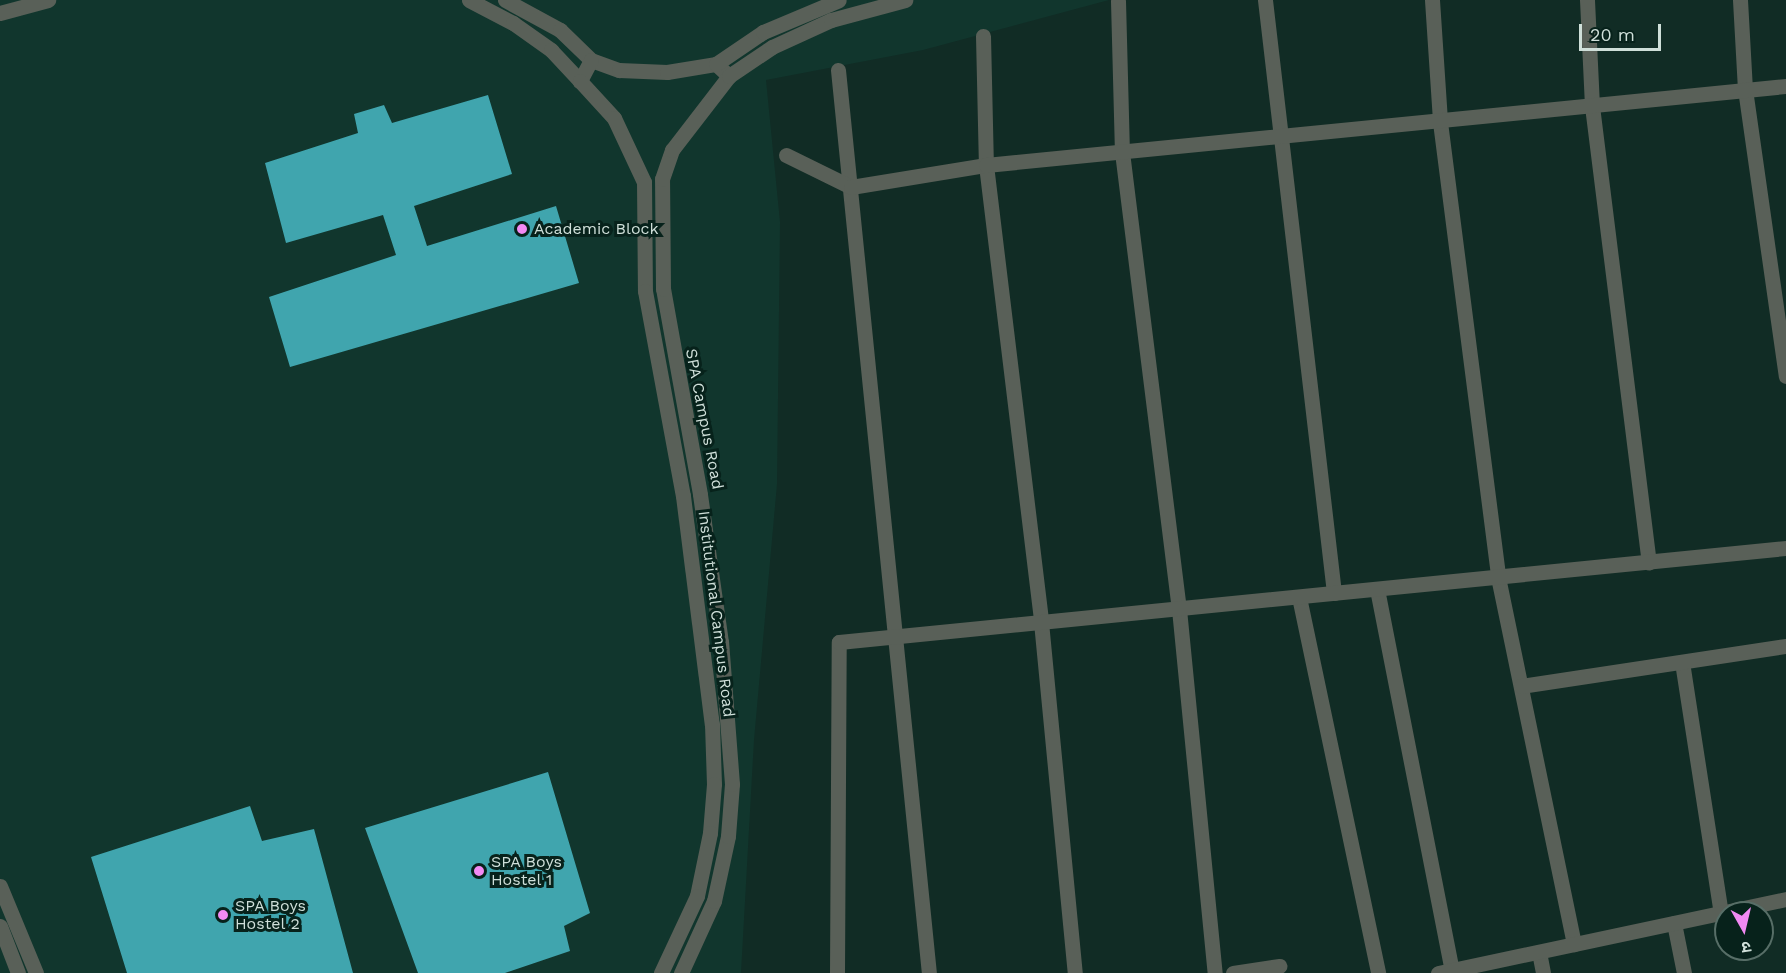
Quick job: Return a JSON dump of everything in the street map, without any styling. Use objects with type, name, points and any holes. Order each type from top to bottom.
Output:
[{"type":"street","points":[[0,13],[48,0]]},
{"type":"street","points":[[469,0],[513,23],[550,50],[580,81],[591,60]]},
{"type":"street","points":[[506,0],[560,30],[591,60],[619,70],[667,72],[716,64],[763,32],[839,0]]},
{"type":"street","name":"SPA Campus Road","points":[[681,973],[714,901],[728,836],[732,784],[721,642],[700,494],[663,289],[662,179],[672,150],[729,76],[772,47],[831,20],[905,0]]},
{"type":"street","points":[[1265,0],[1278,138],[1334,593]]},
{"type":"street","points":[[1432,0],[1440,122],[1498,577],[1574,944]]},
{"type":"street","points":[[1587,0],[1592,106],[1649,562]]},
{"type":"street","points":[[1740,0],[1745,89],[1786,376]]},
{"type":"street","points":[[1118,1],[1122,152],[1179,609],[1215,973]]},
{"type":"street","points":[[983,36],[986,165],[1041,622],[1075,973]]},
{"type":"street","points":[[716,64],[729,76]]},
{"type":"street","points":[[838,70],[928,973]]},
{"type":"street","name":"Institutional Campus Road","points":[[580,81],[614,118],[644,182],[645,291],[683,496],[701,623],[714,784],[710,833],[697,896],[661,973]]},
{"type":"street","points":[[786,155],[851,188],[986,165],[1278,138],[1786,86]]},
{"type":"street","points":[[644,182],[662,179]]},
{"type":"street","points":[[837,973],[839,642],[1786,548]]},
{"type":"street","points":[[1377,589],[1445,972],[1714,914]]},
{"type":"street","points":[[1299,597],[1378,973]]},
{"type":"street","points":[[1521,686],[1786,646]]},
{"type":"street","points":[[1682,662],[1719,901]]},
{"type":"street","points":[[0,886],[36,973]]},
{"type":"street","points":[[1674,923],[1684,973]]},
{"type":"street","points":[[0,926],[18,973]]},
{"type":"street","points":[[1539,952],[1543,973]]},
{"type":"street","points":[[1233,973],[1280,966]]},
{"type":"shaded area","points":[[0,0],[1109,0],[923,50],[766,80],[780,222],[777,484],[754,740],[741,973],[0,973]]},
{"type":"building","name":"Academic Block","points":[[488,95],[512,174],[414,206],[427,246],[556,206],[579,283],[290,367],[269,297],[396,255],[383,215],[286,243],[265,163],[358,133],[354,114],[384,105],[392,123]]},
{"type":"building","name":"SPA Boys Hostel 1","points":[[548,772],[590,913],[564,926],[570,951],[505,973],[418,973],[365,828]]},
{"type":"building","name":"SPA Boys Hostel 2","points":[[250,806],[262,841],[314,829],[353,973],[127,973],[91,857]]},
{"type":"place","name":"Academic Block","points":[[522,229]]},
{"type":"place","name":"SPA Boys Hostel 1","points":[[479,871]]},
{"type":"place","name":"SPA Boys Hostel 2","points":[[223,915]]}]
